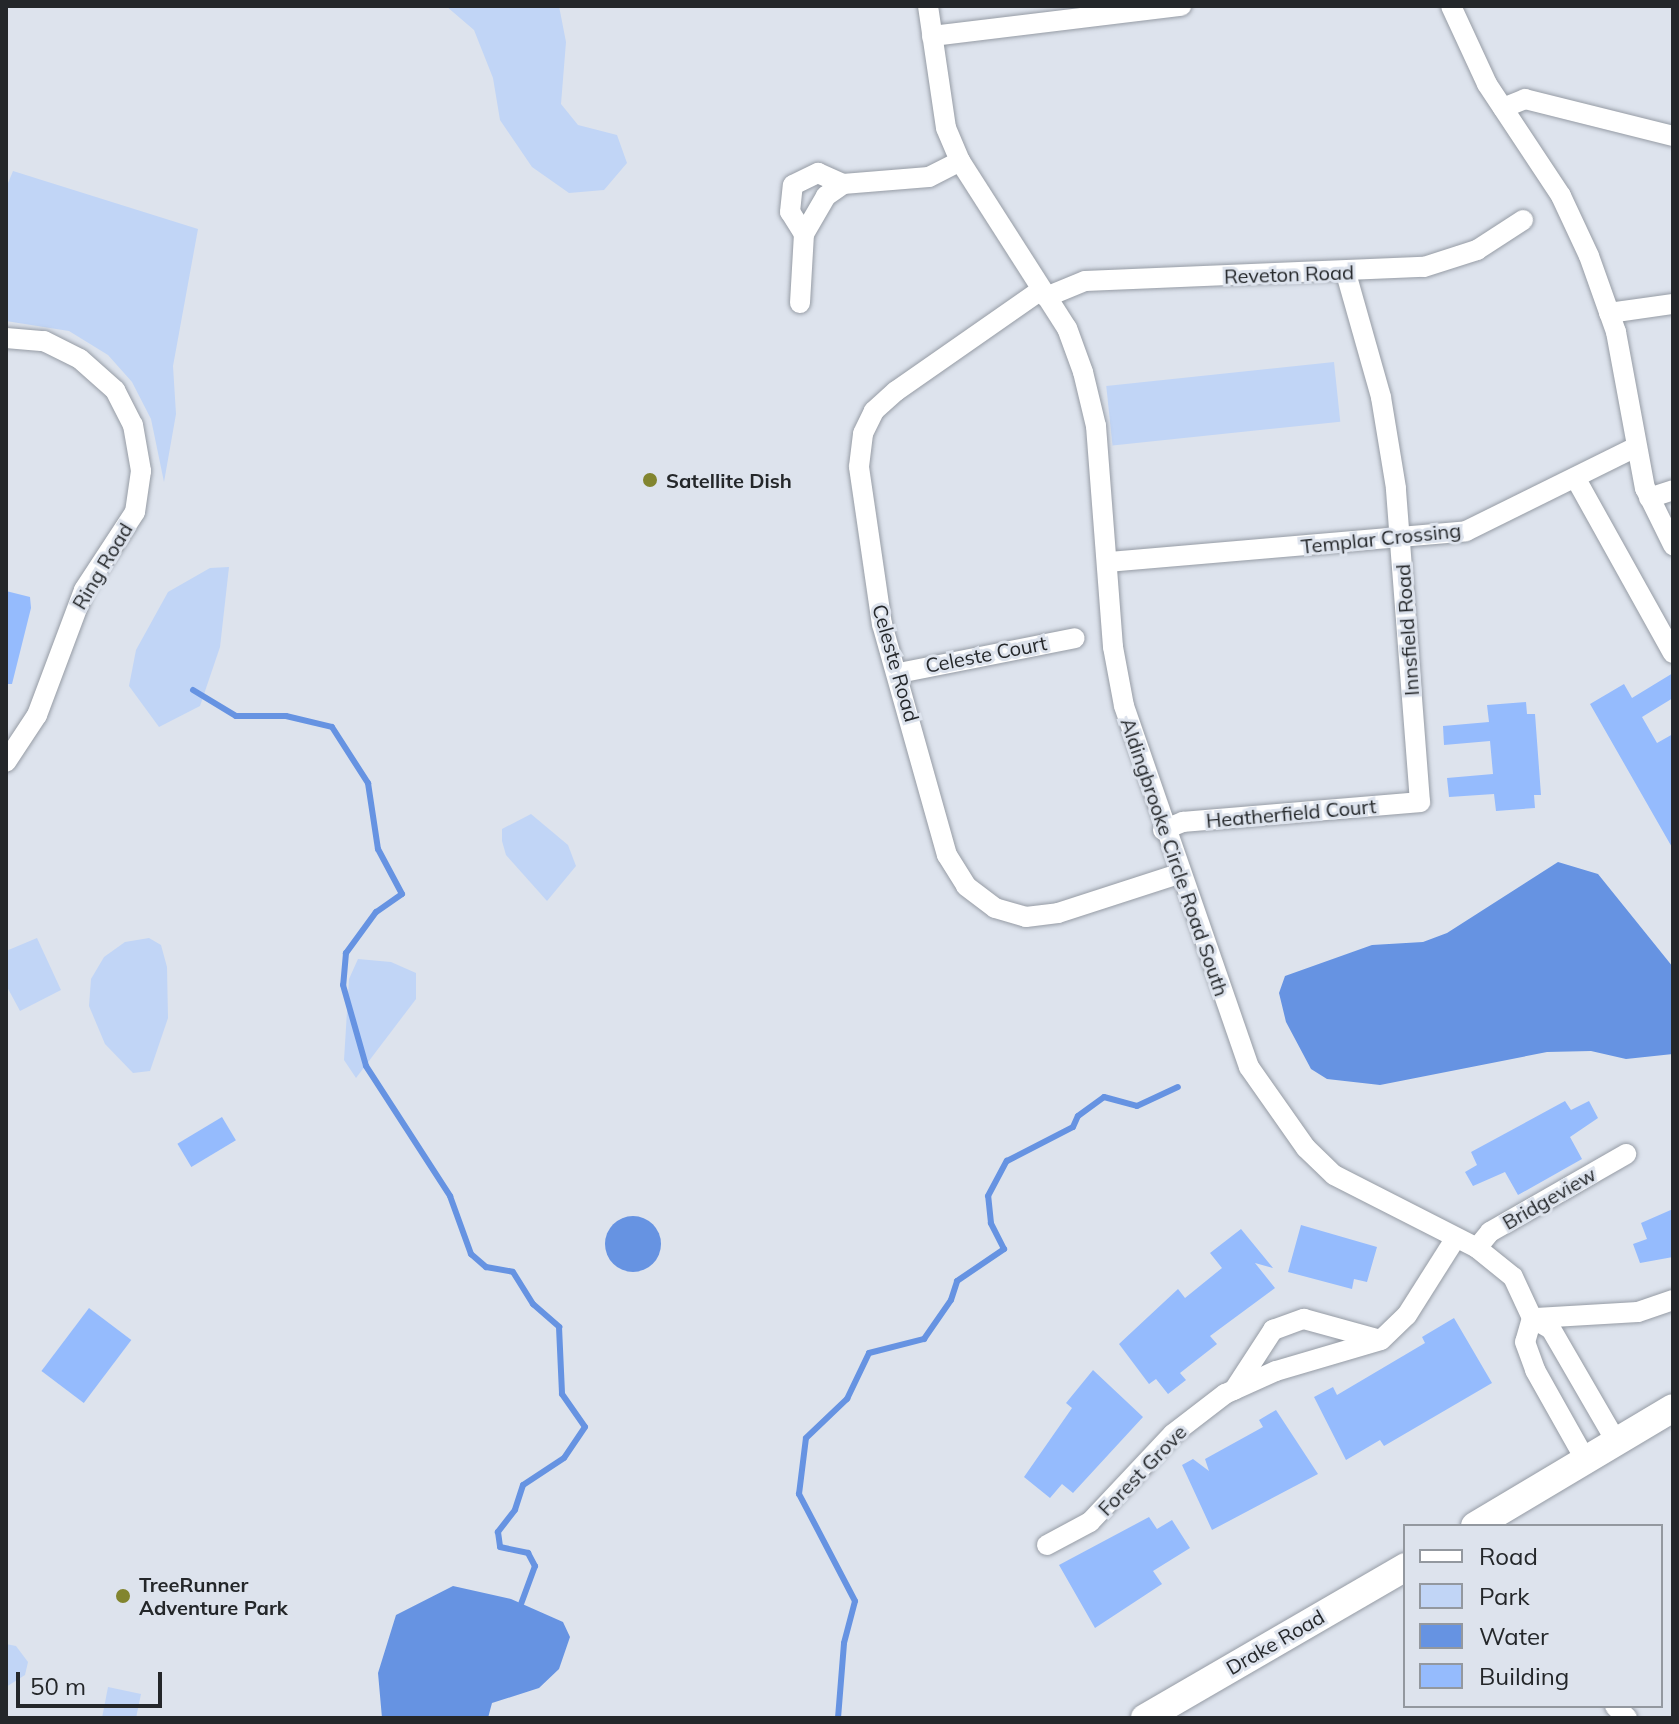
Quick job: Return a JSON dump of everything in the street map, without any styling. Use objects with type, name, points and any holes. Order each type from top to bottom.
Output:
[{"type":"street","name":"Aldingbrooke Circle Road South","points":[[928,6],[946,128],[960,161],[1067,328],[1096,426],[1124,706],[1163,830],[1249,1067],[1280,1115],[1334,1175],[1477,1248],[1513,1277],[1532,1318],[1551,1329],[1617,1443]]},
{"type":"street","points":[[932,36],[1181,6]]},
{"type":"street","points":[[1451,6],[1503,108],[1561,196],[1609,313],[1649,498],[1673,545]]},
{"type":"street","points":[[1503,108],[1525,99],[1673,136]]},
{"type":"street","points":[[804,234],[790,212],[793,185],[818,173],[843,184],[929,177],[960,161]]},
{"type":"street","points":[[800,303],[804,234],[811,214],[843,184]]},
{"type":"street","name":"Reveton Road","points":[[1044,293],[1085,281],[1346,273],[1424,267],[1477,250],[1523,220]]},
{"type":"street","name":"Innsfield Road","points":[[1346,273],[1381,397],[1401,539],[1420,802]]},
{"type":"street","name":"Celeste Road","points":[[1044,293],[896,391],[874,411],[863,434],[859,467],[868,555],[947,855],[966,886],[995,908],[1026,917],[1058,913],[1181,873]]},
{"type":"street","points":[[1609,313],[1673,304]]},
{"type":"street","name":"Ring Road","points":[[6,338],[44,341],[80,359],[115,390],[133,425],[141,471],[135,512],[84,590],[37,715],[6,762]]},
{"type":"street","name":"Templar Crossing","points":[[1108,562],[1466,531],[1636,447]]},
{"type":"street","points":[[1576,479],[1673,653]]},
{"type":"street","points":[[1649,498],[1673,490]]},
{"type":"street","name":"Celeste Court","points":[[899,673],[1075,638]]},
{"type":"street","name":"Heatherfield Court","points":[[1163,830],[1183,822],[1420,802]]},
{"type":"street","name":"Bridgeview","points":[[1477,1248],[1490,1232],[1626,1154]]},
{"type":"street","name":"Forest Grove","points":[[1047,1545],[1090,1522],[1173,1434],[1234,1390],[1381,1340],[1407,1315],[1455,1239]]},
{"type":"street","points":[[1532,1318],[1638,1312],[1673,1300]]},
{"type":"street","name":"Aldingbrooke Circle Road South","points":[[1532,1318],[1525,1342],[1535,1370],[1586,1461]]},
{"type":"street","name":"Forest Grove","points":[[1234,1390],[1273,1330],[1304,1319],[1381,1340]]},
{"type":"street","points":[[1478,1524],[1673,1408]]},
{"type":"street","name":"Drake Road","points":[[1145,1718],[1403,1568]]},
{"type":"green space","points":[[446,6],[559,6],[566,42],[561,104],[578,125],[617,135],[627,163],[604,190],[569,193],[532,167],[500,120],[493,78],[474,30]]},
{"type":"green space","points":[[13,171],[198,229],[173,366],[176,414],[164,482],[151,419],[132,382],[108,355],[69,331],[6,321],[6,188]]},
{"type":"green space","points":[[1334,362],[1340,422],[1113,446],[1106,386]]},
{"type":"green space","points":[[229,567],[220,647],[200,706],[159,727],[129,686],[136,650],[168,592],[210,568]]},
{"type":"green space","points":[[531,814],[568,845],[576,866],[547,901],[506,855],[502,841],[502,829]]},
{"type":"green space","points":[[37,938],[61,990],[20,1011],[6,985],[6,951]]},
{"type":"green space","points":[[149,938],[161,945],[167,967],[168,1018],[150,1071],[133,1073],[105,1044],[89,1006],[91,979],[104,957],[125,942]]},
{"type":"green space","points":[[358,959],[391,962],[416,973],[416,999],[356,1078],[344,1060],[349,979]]},
{"type":"green space","points":[[6,1644],[16,1646],[28,1662],[25,1675],[6,1687]]},
{"type":"green space","points":[[108,1687],[141,1694],[136,1718],[102,1718]]},
{"type":"water","points":[[1558,862],[1598,874],[1673,967],[1673,1054],[1626,1059],[1591,1051],[1547,1052],[1380,1085],[1327,1079],[1311,1069],[1286,1022],[1279,993],[1285,976],[1372,945],[1423,942],[1447,933]]},
{"type":"water","points":[[633,1216],[653,1224],[661,1244],[653,1264],[633,1272],[613,1264],[605,1244],[613,1224]]},
{"type":"water","points":[[453,1586],[511,1599],[563,1622],[570,1637],[559,1669],[539,1688],[492,1703],[488,1718],[382,1718],[378,1673],[396,1615]]},
{"type":"building","points":[[6,591],[30,597],[31,608],[12,684],[6,684]]},
{"type":"building","points":[[1673,673],[1673,698],[1642,717],[1657,743],[1673,734],[1673,849],[1590,704],[1624,684],[1632,698]]},
{"type":"building","points":[[1526,702],[1527,714],[1535,714],[1541,795],[1534,795],[1535,808],[1496,811],[1494,794],[1449,797],[1447,778],[1493,774],[1490,741],[1444,745],[1443,726],[1489,722],[1487,705]]},
{"type":"building","points":[[1565,1101],[1571,1110],[1589,1101],[1598,1118],[1570,1137],[1582,1159],[1518,1195],[1505,1172],[1473,1186],[1465,1172],[1477,1165],[1471,1152]]},
{"type":"building","points":[[222,1117],[236,1140],[191,1167],[177,1144]]},
{"type":"building","points":[[1673,1209],[1673,1257],[1640,1263],[1633,1244],[1647,1239],[1641,1223]]},
{"type":"building","points":[[1301,1225],[1377,1247],[1367,1282],[1354,1279],[1352,1289],[1288,1272]]},
{"type":"building","points":[[1241,1229],[1273,1268],[1255,1263],[1275,1288],[1210,1336],[1217,1344],[1180,1373],[1186,1380],[1168,1394],[1156,1379],[1149,1384],[1119,1344],[1178,1289],[1185,1298],[1222,1268],[1210,1253]]},
{"type":"building","points":[[89,1308],[131,1340],[84,1403],[41,1371]]},
{"type":"building","points":[[1454,1318],[1492,1383],[1384,1446],[1380,1440],[1346,1460],[1314,1397],[1333,1387],[1337,1395],[1425,1343],[1422,1337]]},
{"type":"building","points":[[1093,1370],[1143,1417],[1073,1493],[1062,1484],[1050,1498],[1024,1477],[1072,1408],[1066,1403]]},
{"type":"building","points":[[1276,1410],[1318,1474],[1212,1530],[1182,1465],[1193,1459],[1209,1471],[1205,1459],[1263,1427],[1259,1420]]},
{"type":"building","points":[[1149,1517],[1157,1529],[1172,1520],[1190,1548],[1153,1571],[1162,1584],[1095,1628],[1059,1565]]},
{"type":"waterway","points":[[193,690],[236,716],[286,716],[332,727],[368,783],[378,849],[402,894],[376,912],[346,953],[343,985],[366,1066],[450,1196],[471,1254],[486,1267],[513,1272],[533,1304],[559,1327],[562,1394],[585,1427],[564,1458],[523,1485],[515,1510],[498,1532],[500,1547],[528,1553],[535,1566],[521,1604]]},
{"type":"waterway","points":[[838,1718],[844,1643],[855,1601],[799,1494],[806,1438],[847,1399],[869,1353],[924,1339],[951,1300],[957,1281],[1004,1249],[991,1223],[988,1196],[1007,1161],[1073,1127],[1078,1116],[1104,1097],[1137,1106],[1178,1087]]},
{"type":"place","name":"Satellite Dish","points":[[650,480]]},
{"type":"place","name":"TreeRunner Adventure Park","points":[[123,1596]]}]
